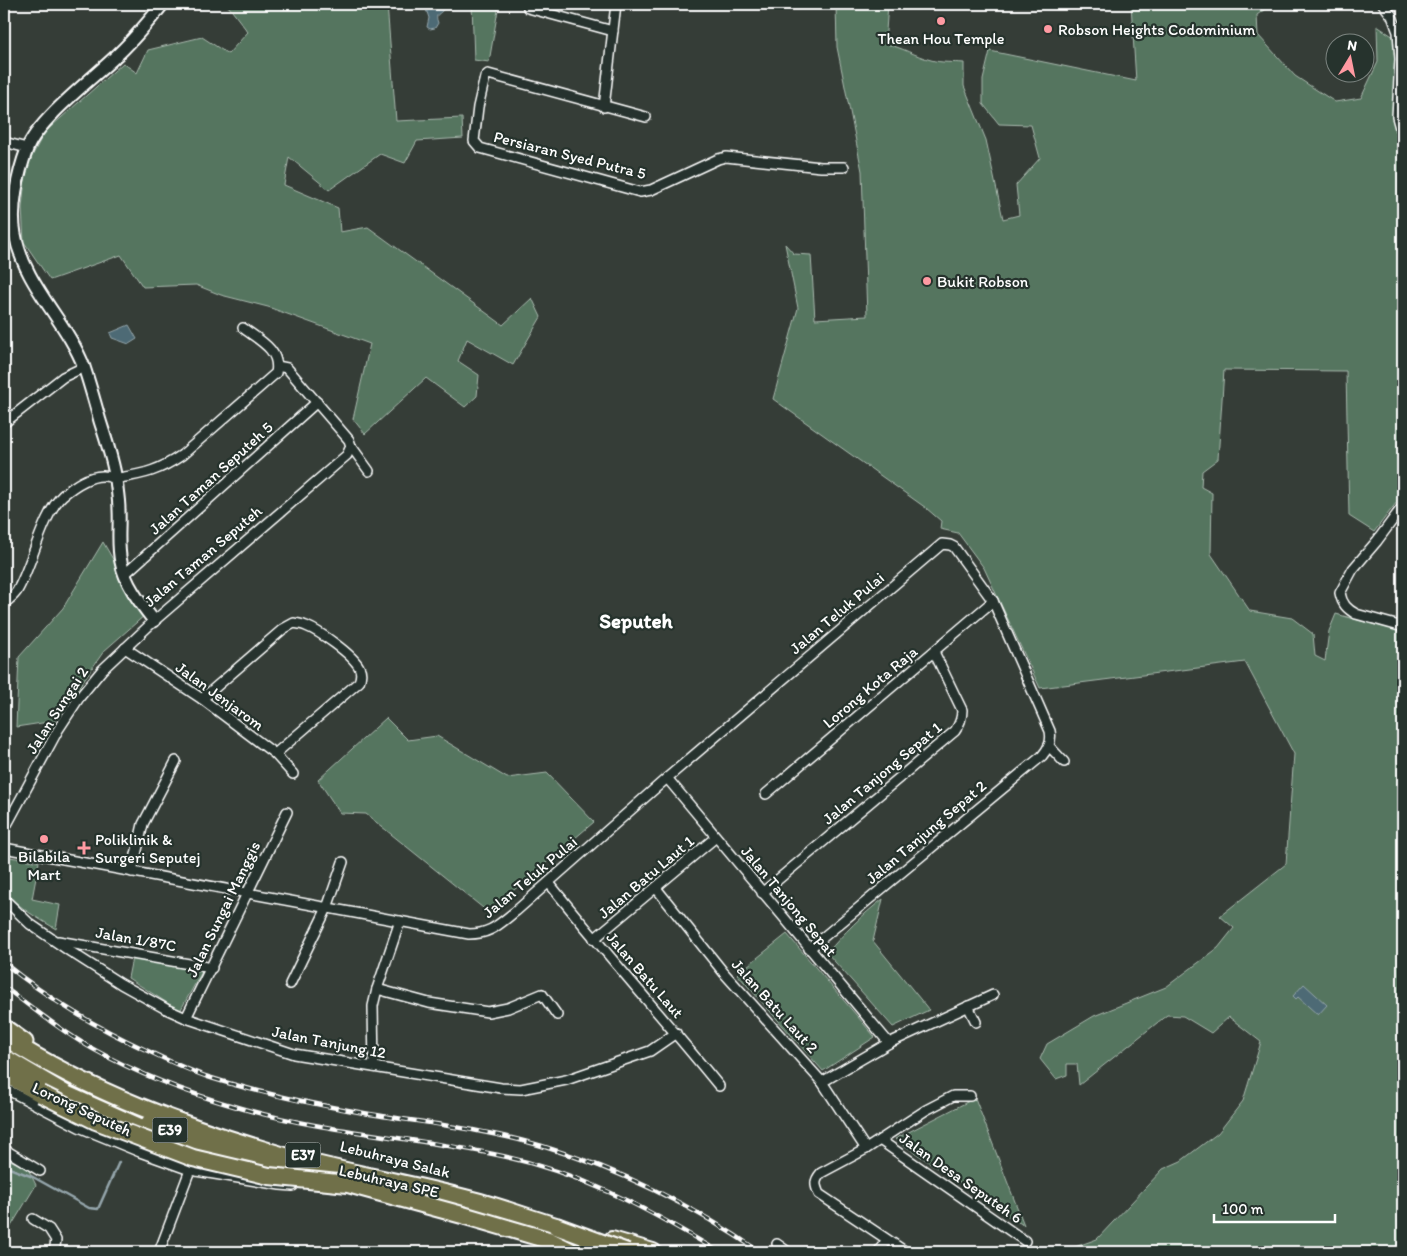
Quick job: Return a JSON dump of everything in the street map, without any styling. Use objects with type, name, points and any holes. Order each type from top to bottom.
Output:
[{"type":"highway","name":"Lebuhraya Salak","points":[[4,1027],[28,1044],[115,1091],[191,1123],[289,1152],[457,1192],[552,1223],[615,1252]]},
{"type":"highway","name":"Lebuhraya SPE","points":[[4,1037],[27,1052],[93,1086],[159,1114],[225,1138],[287,1157],[480,1202],[552,1223],[610,1252]]},
{"type":"highway","name":"Lebuhraya SPE","points":[[4,1047],[88,1096],[221,1150],[466,1216],[548,1240],[573,1252]]},
{"type":"highway","name":"E37","points":[[4,1057],[67,1094],[194,1148],[246,1164],[326,1184],[447,1208],[544,1239],[573,1252]]},
{"type":"highway","points":[[4,1071],[41,1094],[96,1121],[193,1158],[269,1176],[348,1184]]},
{"type":"highway","points":[[4,1071],[67,1094]]},
{"type":"highway","points":[[552,1223],[627,1252]]},
{"type":"highway","points":[[552,1223],[653,1252]]},
{"type":"street","name":"Jalan Taman Seputeh","points":[[163,4],[119,54],[34,135],[27,148],[14,208],[15,234],[22,258],[34,285],[71,338],[84,367],[116,478],[121,564],[137,599],[154,621],[347,455],[351,446]]},
{"type":"street","points":[[616,4],[604,107],[646,118]]},
{"type":"street","points":[[1383,4],[1392,16],[1398,32],[1400,59],[1397,117],[1403,139]]},
{"type":"street","points":[[528,6],[613,31]]},
{"type":"street","name":"Persiaran Syed Putra 5","points":[[604,107],[488,74],[485,77],[478,107],[474,141],[480,148],[624,188],[645,192],[718,158],[726,157],[822,167],[844,167]]},
{"type":"street","points":[[4,142],[27,148]]},
{"type":"street","points":[[4,604],[17,592],[51,512],[61,497],[73,486],[88,479],[102,476],[116,478],[156,470],[182,455],[276,373],[277,360],[271,349],[243,328]]},
{"type":"street","points":[[278,366],[287,368],[317,402],[349,440],[351,446],[369,471]]},
{"type":"street","points":[[4,423],[63,377],[84,367]]},
{"type":"street","name":"Jalan Taman Seputeh 5","points":[[125,574],[317,402]]},
{"type":"street","points":[[1403,506],[1353,569],[1340,593],[1345,606],[1350,611],[1403,627]]},
{"type":"street","name":"Jalan Teluk Pulai","points":[[4,848],[469,934],[482,934],[492,930],[549,883],[666,778],[942,544],[954,547],[993,601]]},
{"type":"street","points":[[993,601],[1050,731],[1049,746],[1064,762]]},
{"type":"street","name":"Lorong Kota Raja","points":[[766,794],[993,601]]},
{"type":"street","name":"Jalan Sungai 2","points":[[4,830],[58,730],[79,698],[102,670],[154,621]]},
{"type":"street","points":[[202,699],[283,629],[294,623],[306,626],[325,637],[349,656],[360,668],[361,676],[359,682],[275,754]]},
{"type":"street","name":"Jalan Jenjarom","points":[[125,648],[202,699],[275,754],[293,774]]},
{"type":"street","name":"Jalan Tanjong Sepat 1","points":[[762,893],[959,726],[962,710],[934,652]]},
{"type":"street","name":"Jalan Tanjung Sepat 2","points":[[809,949],[1042,756],[1049,746]]},
{"type":"street","points":[[132,872],[142,824],[176,761]]},
{"type":"street","name":"Jalan Tanjong Sepat","points":[[666,778],[889,1043]]},
{"type":"street","name":"Jalan Sungai Manggis","points":[[186,1018],[287,812]]},
{"type":"street","name":"Jalan Batu Laut 1","points":[[594,939],[716,837]]},
{"type":"street","points":[[290,984],[327,908],[343,862]]},
{"type":"street","name":"Jalan Batu Laut","points":[[549,883],[719,1086]]},
{"type":"street","name":"Jalan Batu Laut 2","points":[[656,888],[724,973],[822,1082],[866,1149]]},
{"type":"street","name":"Jalan Tanjung 12","points":[[4,899],[30,924],[55,941],[121,984],[166,1009],[186,1018],[282,1051],[501,1088],[521,1089],[566,1080],[650,1051],[676,1033]]},
{"type":"street","points":[[374,1067],[373,1013],[376,989],[400,921]]},
{"type":"street","name":"Jalan 1/87C","points":[[55,941],[212,968]]},
{"type":"street","points":[[376,989],[429,1002],[488,1012],[508,1008],[542,994],[557,1015]]},
{"type":"street","points":[[822,1082],[889,1043],[993,995]]},
{"type":"street","points":[[968,1006],[976,1022]]},
{"type":"street","name":"Lorong Seputeh","points":[[4,1088],[79,1127],[190,1170],[280,1185],[326,1184]]},
{"type":"street","points":[[906,1252],[820,1194],[815,1186],[816,1179],[821,1173],[866,1149],[926,1110],[954,1096],[970,1096]]},
{"type":"street","name":"Jalan Desa Seputeh 6","points":[[880,1140],[1025,1241]]},
{"type":"street","points":[[4,1149],[40,1171]]},
{"type":"street","points":[[159,1252],[190,1170]]},
{"type":"street","points":[[34,1219],[49,1229],[56,1240],[54,1252]]},
{"type":"street","points":[[878,1252],[887,1240]]},
{"type":"street","points":[[777,1244],[788,1252]]},
{"type":"green space","points":[[224,4],[387,4],[396,121],[462,118],[463,138],[417,141],[405,163],[380,154],[329,190],[289,157],[284,185],[338,208],[340,232],[368,227],[503,325],[532,298],[541,317],[513,365],[467,339],[458,361],[479,375],[477,396],[465,407],[426,378],[365,434],[353,419],[370,344],[268,307],[221,295],[196,285],[143,287],[121,255],[50,280],[24,242],[22,208],[26,168],[44,133],[123,63],[137,73],[148,50],[202,37],[228,54],[248,32],[229,7]]},
{"type":"green space","points":[[472,4],[499,4],[489,62],[474,60]]},
{"type":"green space","points":[[836,4],[888,4],[885,44],[935,61],[964,63],[964,86],[986,140],[1003,219],[1019,215],[1016,185],[1040,158],[1031,125],[999,124],[983,104],[983,80],[990,51],[1136,81],[1131,4],[1272,4],[1257,15],[1258,35],[1295,76],[1335,102],[1361,98],[1369,82],[1374,82],[1374,70],[1378,62],[1377,26],[1397,39],[1403,38],[1403,494],[1374,532],[1349,516],[1346,371],[1224,370],[1218,459],[1202,471],[1201,487],[1212,493],[1211,554],[1250,611],[1292,618],[1313,634],[1315,656],[1325,661],[1329,631],[1336,614],[1403,632],[1403,1252],[1064,1251],[1097,1239],[1163,1169],[1181,1161],[1218,1133],[1243,1101],[1261,1042],[1229,1017],[1211,1033],[1183,1016],[1167,1015],[1079,1085],[1077,1064],[1067,1064],[1067,1075],[1056,1079],[1040,1059],[1047,1044],[1094,1016],[1166,987],[1218,948],[1234,928],[1220,916],[1286,864],[1294,754],[1245,662],[1040,688],[984,568],[958,533],[940,529],[941,521],[926,508],[773,399],[798,308],[785,244],[794,254],[811,255],[815,319],[867,316],[862,171],[837,47]]},
{"type":"green space","points":[[103,542],[145,615],[104,651],[55,721],[16,727],[19,657],[63,608]]},
{"type":"green space","points":[[386,718],[408,740],[437,736],[507,778],[547,773],[594,822],[488,912],[366,814],[340,813],[318,780]]},
{"type":"green space","points":[[4,856],[39,862],[32,899],[60,905],[56,929],[27,911],[8,894],[4,888]]},
{"type":"green space","points":[[883,899],[873,941],[929,1010],[893,1027],[827,953],[854,924]]},
{"type":"green space","points":[[787,934],[875,1037],[823,1071],[737,974]]},
{"type":"green space","points":[[132,958],[204,968],[180,1011],[128,978]]},
{"type":"green space","points":[[975,1098],[1024,1225],[895,1139]]},
{"type":"green space","points":[[4,1157],[28,1169],[36,1185],[4,1238]]},
{"type":"water","points":[[429,4],[444,5],[444,8],[437,16],[438,23],[435,28],[430,29],[427,27],[429,18],[426,9]]},
{"type":"water","points":[[129,325],[137,339],[129,344],[112,338],[110,333]]},
{"type":"water","points":[[1304,984],[1327,1005],[1318,1015],[1298,997],[1296,999],[1293,996]]},
{"type":"waterway","points":[[4,1166],[33,1177],[89,1208],[98,1209],[119,1162]]},
{"type":"railway","points":[[4,963],[38,989],[91,1022],[128,1042],[200,1074],[227,1083],[305,1102],[476,1131],[542,1146],[600,1166],[655,1190],[708,1219],[760,1252]]},
{"type":"railway","points":[[4,987],[93,1049],[127,1067],[181,1089],[218,1102],[300,1122],[493,1154],[554,1170],[610,1192],[664,1220],[719,1252]]},
{"type":"place","name":"Thean Hou Temple","points":[[941,21]]},
{"type":"place","name":"Robson Heights Codominium","points":[[1048,29]]},
{"type":"place","name":"Bukit Robson","points":[[927,281]]},
{"type":"place","name":"Bilabila Mart","points":[[44,839]]},
{"type":"place","name":"Poliklinik & Surgeri Seputej","points":[[84,848]]},
{"type":"district","name":"Seputeh","points":[[636,620]]}]
